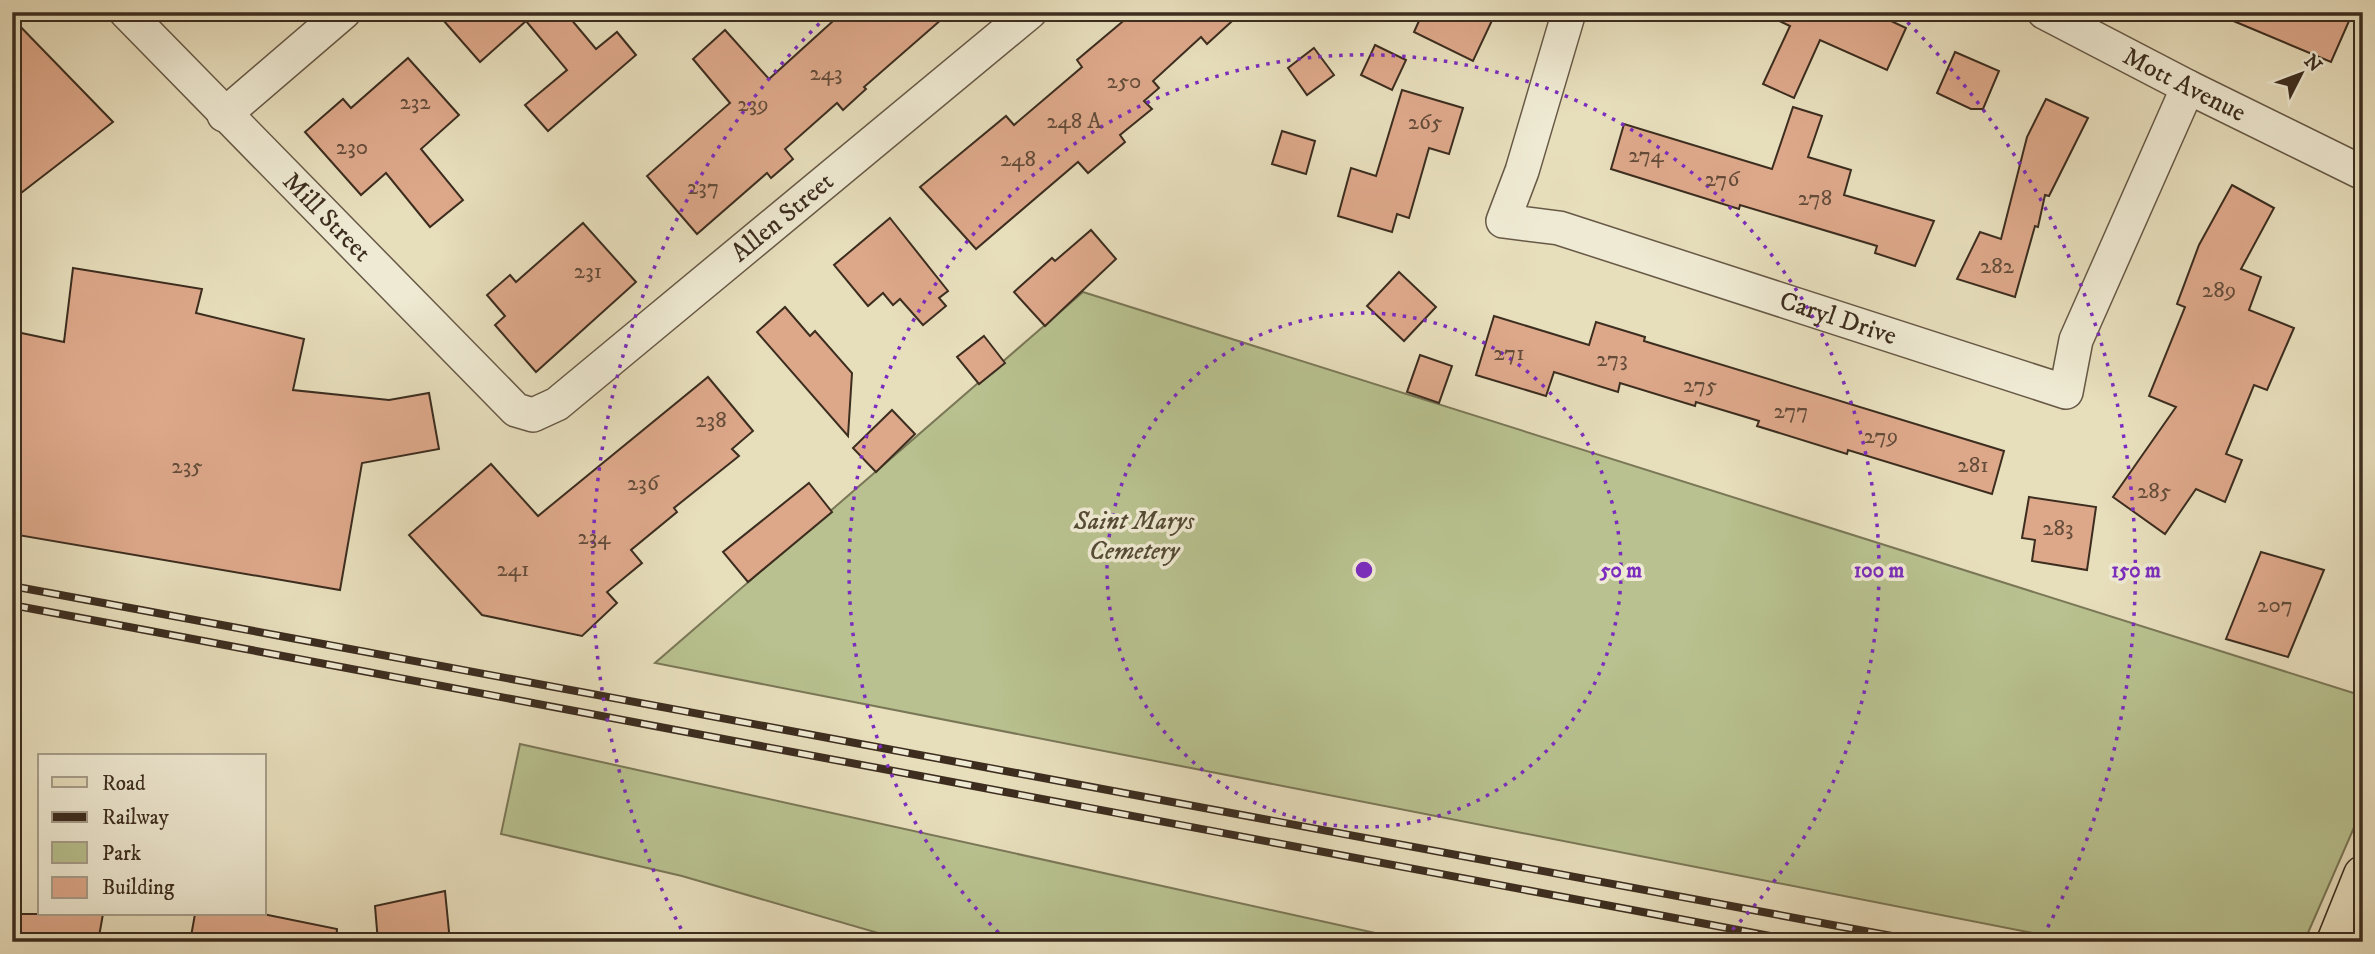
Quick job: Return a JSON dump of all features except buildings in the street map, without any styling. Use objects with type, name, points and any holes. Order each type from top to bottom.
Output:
[{"type":"main road","points":[[2336,942],[2363,875]]},
{"type":"street","name":"Mill Street","points":[[126,12],[516,410],[533,415]]},
{"type":"street","points":[[224,115],[344,12]]},
{"type":"street","name":"Allen Street","points":[[533,415],[557,404],[1030,12]]},
{"type":"street","name":"Caryl Drive","points":[[1569,12],[1522,171],[1503,221],[1559,228],[2066,392],[2076,340],[2188,87]]},
{"type":"street","name":"Mott Avenue","points":[[2044,12],[2363,173]]},
{"type":"green space","name":"Saint Marys Cemetery","points":[[1083,292],[2363,696],[2363,807],[2304,942],[2079,942],[655,663]]},
{"type":"green space","points":[[520,744],[1416,942],[909,942],[682,876],[501,834]]},
{"type":"railway","points":[[12,586],[1924,942]]},
{"type":"railway","points":[[12,605],[1802,942]]}]
